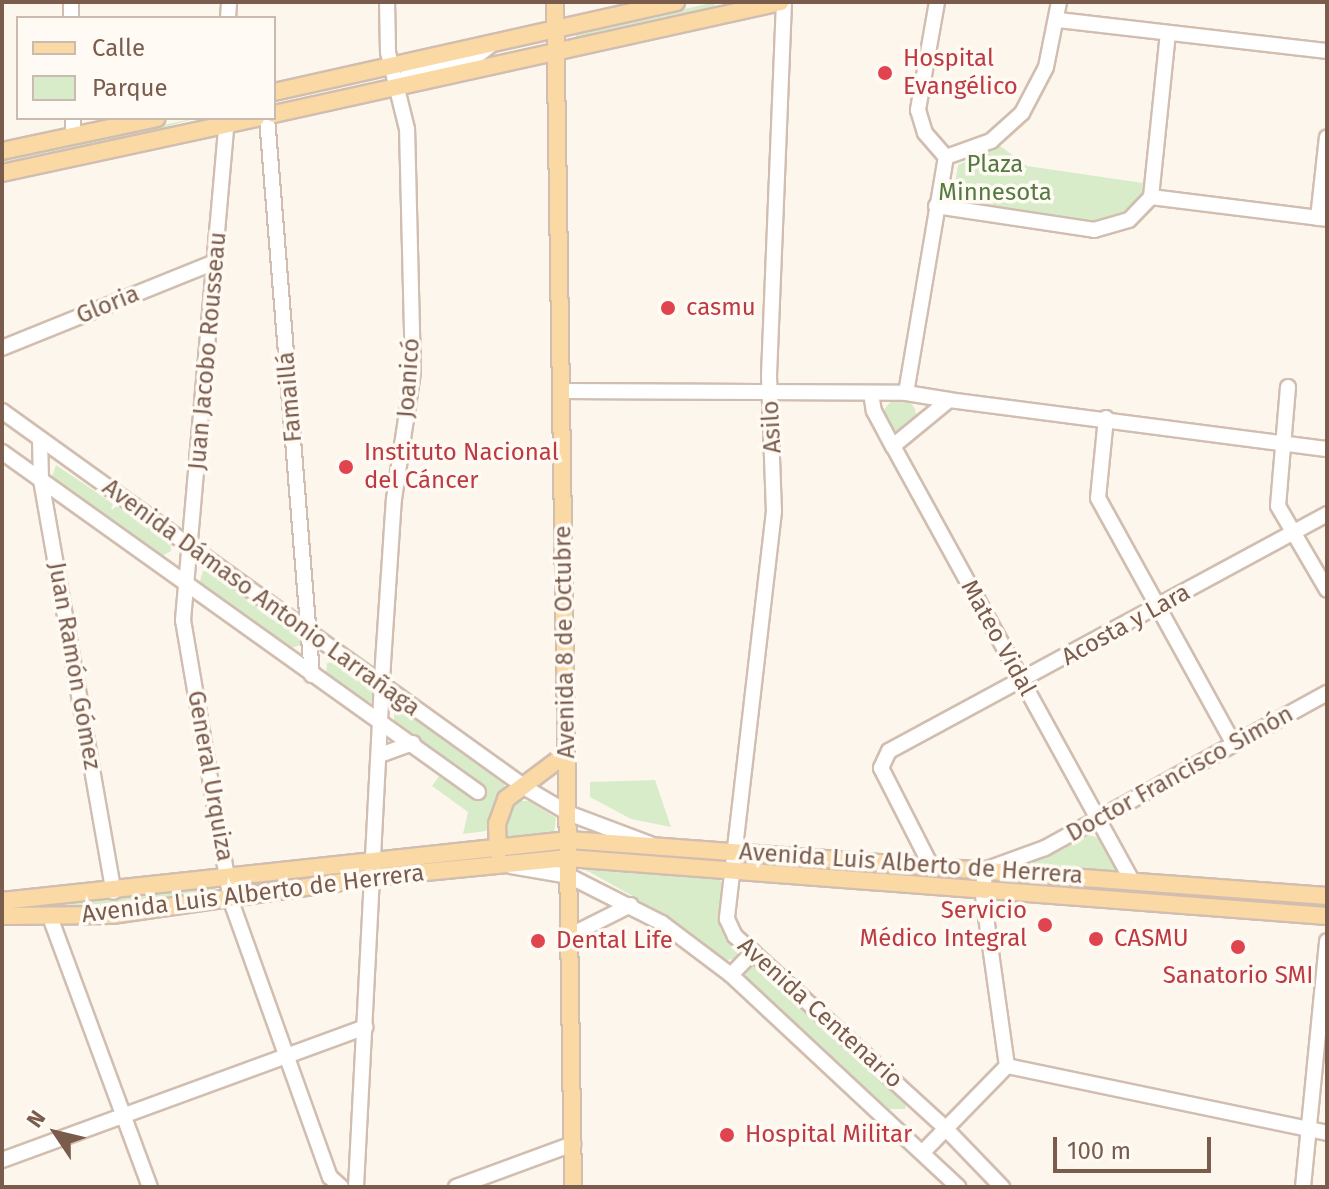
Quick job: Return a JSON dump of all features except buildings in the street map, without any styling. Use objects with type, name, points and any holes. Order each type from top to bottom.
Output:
[{"type":"main road","name":"Avenida 8 de Octubre","points":[[555,2],[573,1187]]},
{"type":"main road","points":[[276,92],[676,2]]},
{"type":"main road","points":[[276,114],[554,54],[720,9],[783,2]]},
{"type":"main road","points":[[3,151],[148,120]]},
{"type":"main road","points":[[2,173],[114,150],[129,137],[222,120]]},
{"type":"main road","points":[[504,862],[496,844],[502,808],[520,784],[566,754]]},
{"type":"main road","name":"Avenida Luis Alberto de Herrera","points":[[2,901],[114,892],[496,844],[568,849],[733,869],[1327,916]]},
{"type":"main road","name":"Avenida Luis Alberto de Herrera","points":[[2,916],[50,917],[231,901],[375,877],[504,862],[568,849],[650,845],[1327,896]]},
{"type":"street","name":"Joanicó","points":[[356,1187],[376,858],[381,685],[394,499],[413,372],[407,129],[392,67],[387,2]]},
{"type":"street","name":"Asilo","points":[[735,850],[769,575],[775,446],[771,392],[783,2]]},
{"type":"street","points":[[937,2],[918,110],[925,133],[946,157]]},
{"type":"street","points":[[946,157],[991,141],[1022,113],[1046,67],[1059,20],[1059,2]]},
{"type":"street","points":[[1059,20],[1327,51]]},
{"type":"street","points":[[936,206],[1094,230],[1129,220],[1151,197],[1168,33]]},
{"type":"street","points":[[399,88],[408,74],[473,59],[491,45]]},
{"type":"street","points":[[73,120],[73,136]]},
{"type":"street","name":"Juan Jacobo Rousseau","points":[[183,583],[189,548],[215,262],[222,120]]},
{"type":"street","name":"Famaillá","points":[[267,120],[312,675]]},
{"type":"street","points":[[1151,197],[1322,219],[1327,137]]},
{"type":"street","points":[[906,393],[946,157]]},
{"type":"street","name":"Gloria","points":[[2,348],[215,262]]},
{"type":"street","points":[[1288,387],[1277,499],[1327,590]]},
{"type":"street","points":[[561,391],[906,393],[1327,449]]},
{"type":"street","name":"Mateo Vidal","points":[[871,393],[874,411],[1132,881]]},
{"type":"street","points":[[893,446],[949,400]]},
{"type":"street","name":"Avenida Dámaso Antonio Larrañaga","points":[[2,411],[520,784],[568,813],[650,845]]},
{"type":"street","points":[[1106,418],[1095,488],[1233,743]]},
{"type":"street","name":"Juan Ramón Gómez","points":[[40,439],[41,480],[114,892]]},
{"type":"street","name":"Avenida Dámaso Antonio Larrañaga","points":[[2,452],[478,792]]},
{"type":"street","name":"Acosta y Lara","points":[[931,866],[881,768],[882,758],[1327,514]]},
{"type":"street","name":"General Urquiza","points":[[183,583],[183,620],[231,901],[330,1177],[341,1187]]},
{"type":"street","name":"Doctor Francisco Simón","points":[[987,869],[1045,848],[1327,693]]},
{"type":"street","points":[[380,755],[413,743]]},
{"type":"street","name":"Avenida Centenario","points":[[735,850],[729,926],[753,952],[946,1129],[1002,1187]]},
{"type":"street","name":"Avenida Luis Alberto de Herrera","points":[[504,862],[569,876]]},
{"type":"street","points":[[987,869],[982,889],[1007,1066]]},
{"type":"street","name":"Avenida Centenario","points":[[569,876],[631,905],[731,975],[958,1187]]},
{"type":"street","points":[[569,936],[631,905]]},
{"type":"street","points":[[50,917],[150,1187]]},
{"type":"street","points":[[1303,1187],[1327,941]]},
{"type":"street","points":[[731,975],[753,952]]},
{"type":"street","points":[[2,1160],[284,1053],[365,1027]]},
{"type":"street","points":[[923,1152],[1007,1066]]},
{"type":"street","points":[[1007,1066],[1327,1133]]},
{"type":"street","points":[[456,1187],[573,1144]]},
{"type":"green space","points":[[711,3],[716,5],[713,9],[575,41],[576,34]]},
{"type":"green space","points":[[190,120],[117,141],[2,166],[7,157]]},
{"type":"green space","name":"Plaza Minnesota","points":[[1000,146],[1027,166],[1143,183],[1144,192],[1137,207],[1120,218],[1091,225],[963,202],[954,189],[958,165]]},
{"type":"green space","points":[[900,399],[911,404],[916,415],[911,426],[900,431],[889,426],[884,415],[889,404]]},
{"type":"green space","points":[[56,465],[170,542],[171,551],[160,557],[51,479]]},
{"type":"green space","points":[[203,571],[213,572],[300,635],[300,645],[289,649],[199,584]]},
{"type":"green space","points":[[338,662],[372,687],[373,703],[359,699],[326,675],[327,663]]},
{"type":"green space","points":[[405,709],[506,781],[486,831],[463,834],[468,812],[432,786],[440,775],[475,800],[483,789],[394,725],[394,713]]},
{"type":"green space","points":[[655,780],[671,827],[631,819],[590,797],[590,782]]},
{"type":"green space","points":[[518,801],[529,801],[556,818],[554,834],[505,837],[508,811]]},
{"type":"green space","points":[[1083,833],[1102,839],[1117,867],[1114,872],[1010,865],[1037,858]]},
{"type":"green space","points":[[584,869],[717,876],[722,882],[720,928],[739,950],[738,959],[724,960],[636,898]]},
{"type":"green space","points":[[216,886],[215,891],[104,910],[2,909]]},
{"type":"green space","points":[[1147,888],[1320,900],[1319,907],[1147,895]]},
{"type":"green space","points":[[751,963],[907,1102],[905,1109],[889,1109],[747,980],[745,970]]},
{"type":"place","name":"Hospital Evangélico","points":[[885,73]]},
{"type":"place","name":"casmu","points":[[668,308]]},
{"type":"place","name":"Instituto Nacional del Cáncer","points":[[346,467]]},
{"type":"place","name":"Servicio Médico Integral","points":[[1045,925]]},
{"type":"place","name":"CASMU","points":[[1096,939]]},
{"type":"place","name":"Dental Life","points":[[538,941]]},
{"type":"place","name":"Sanatorio SMI","points":[[1238,947]]},
{"type":"place","name":"Hospital Militar","points":[[727,1135]]}]
